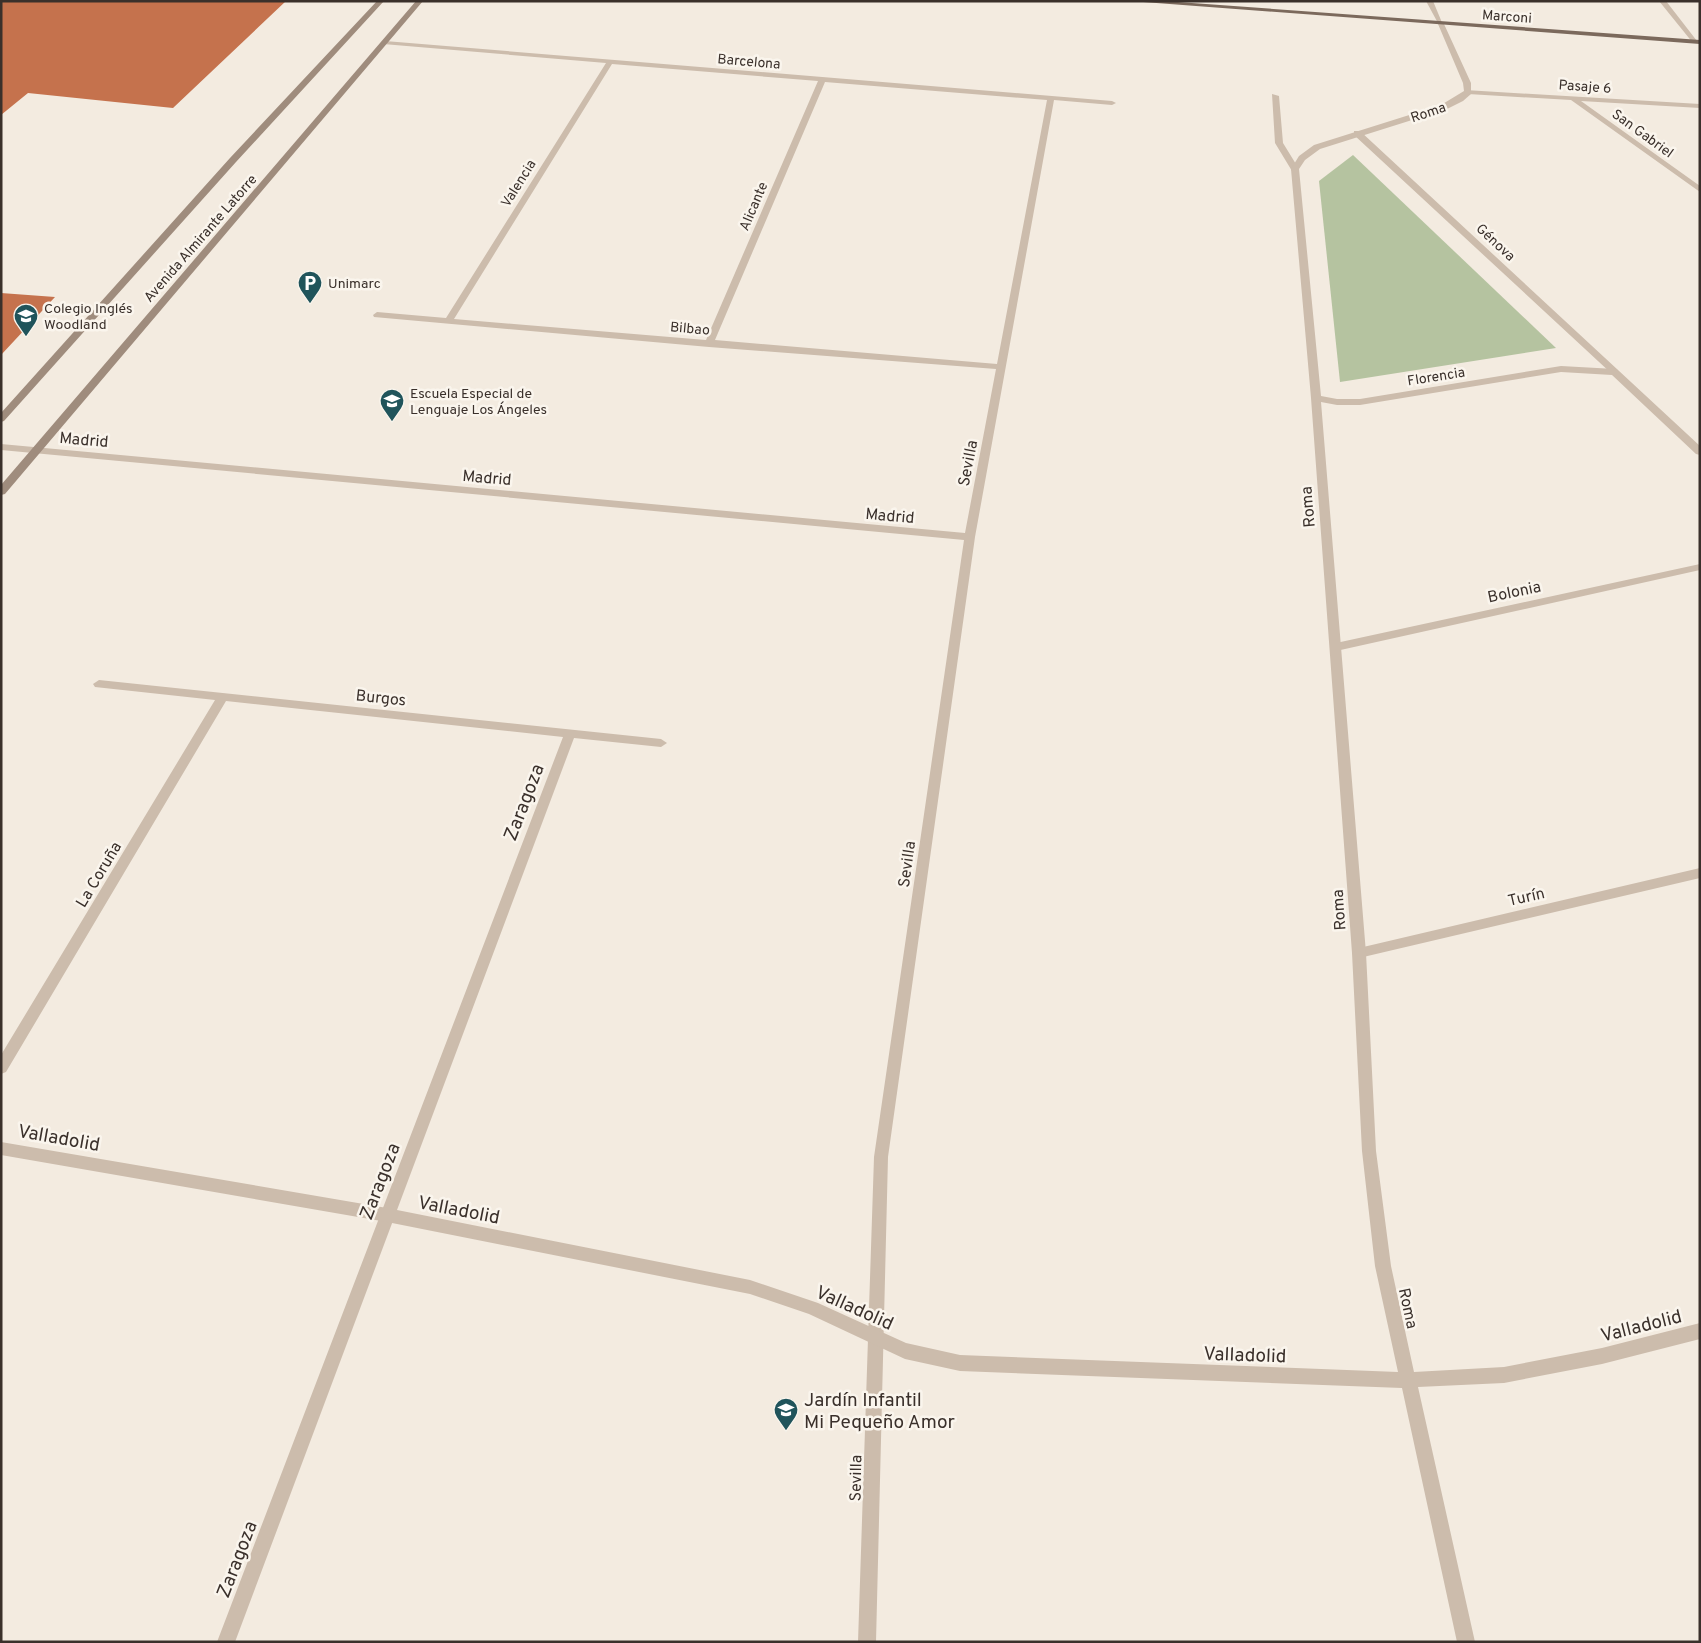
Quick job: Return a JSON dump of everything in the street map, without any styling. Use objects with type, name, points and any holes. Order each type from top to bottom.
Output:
[{"type":"main road","name":"Avenida Almirante Latorre","points":[[1,419],[233,160],[381,1]]},
{"type":"main road","name":"Avenida Almirante Latorre","points":[[1,492],[420,1]]},
{"type":"main road","name":"Marconi","points":[[1133,1],[1697,42]]},
{"type":"street","points":[[1429,1],[1467,83],[1468,92]]},
{"type":"street","points":[[1662,1],[1697,42]]},
{"type":"street","name":"Barcelona","points":[[385,43],[1112,103]]},
{"type":"street","name":"Valencia","points":[[449,320],[610,62]]},
{"type":"street","name":"Alicante","points":[[709,344],[822,80]]},
{"type":"street","name":"Pasaje 6","points":[[1468,92],[1700,106]]},
{"type":"street","name":"Roma","points":[[1294,169],[1302,158],[1317,147],[1357,133],[1444,108],[1468,92]]},
{"type":"street","name":"Roma","points":[[1275,96],[1279,143],[1294,169],[1316,398],[1359,953],[1370,1160],[1383,1266],[1406,1380],[1466,1642]]},
{"type":"street","name":"San Gabriel","points":[[1571,97],[1700,190]]},
{"type":"street","name":"Sevilla","points":[[868,1642],[874,1338],[881,1157],[970,538],[1051,99]]},
{"type":"street","name":"Génova","points":[[1357,133],[1574,332],[1700,452]]},
{"type":"street","name":"Bilbao","points":[[377,315],[1002,367]]},
{"type":"street","name":"Florencia","points":[[1316,398],[1338,402],[1360,402],[1561,369],[1614,372]]},
{"type":"street","name":"Madrid","points":[[1,447],[970,538]]},
{"type":"street","name":"Bolonia","points":[[1336,647],[1700,567]]},
{"type":"street","name":"Burgos","points":[[99,684],[661,743]]},
{"type":"street","name":"La Coruña","points":[[1,1068],[223,697]]},
{"type":"street","name":"Zaragoza","points":[[226,1642],[570,734]]},
{"type":"street","name":"Turín","points":[[1359,953],[1700,873]]},
{"type":"street","name":"Valladolid","points":[[1,1148],[387,1215],[750,1287],[812,1308],[906,1351],[960,1363],[1406,1380],[1504,1375],[1602,1356],[1700,1331]]},
{"type":"green space","points":[[1353,155],[1556,348],[1340,382],[1319,181]]},
{"type":"building","points":[[1,1],[286,1],[173,108],[28,93],[1,115]]},
{"type":"building","points":[[1,293],[55,297],[1,355]]},
{"type":"place","name":"Unimarc","points":[[310,304]]},
{"type":"place","name":"Colegio Inglés Woodland","points":[[26,337]]},
{"type":"place","name":"Escuela Especial de Lenguaje Los Ángeles","points":[[392,422]]},
{"type":"place","name":"Jardín Infantil Mi Pequeño Amor","points":[[786,1431]]}]
